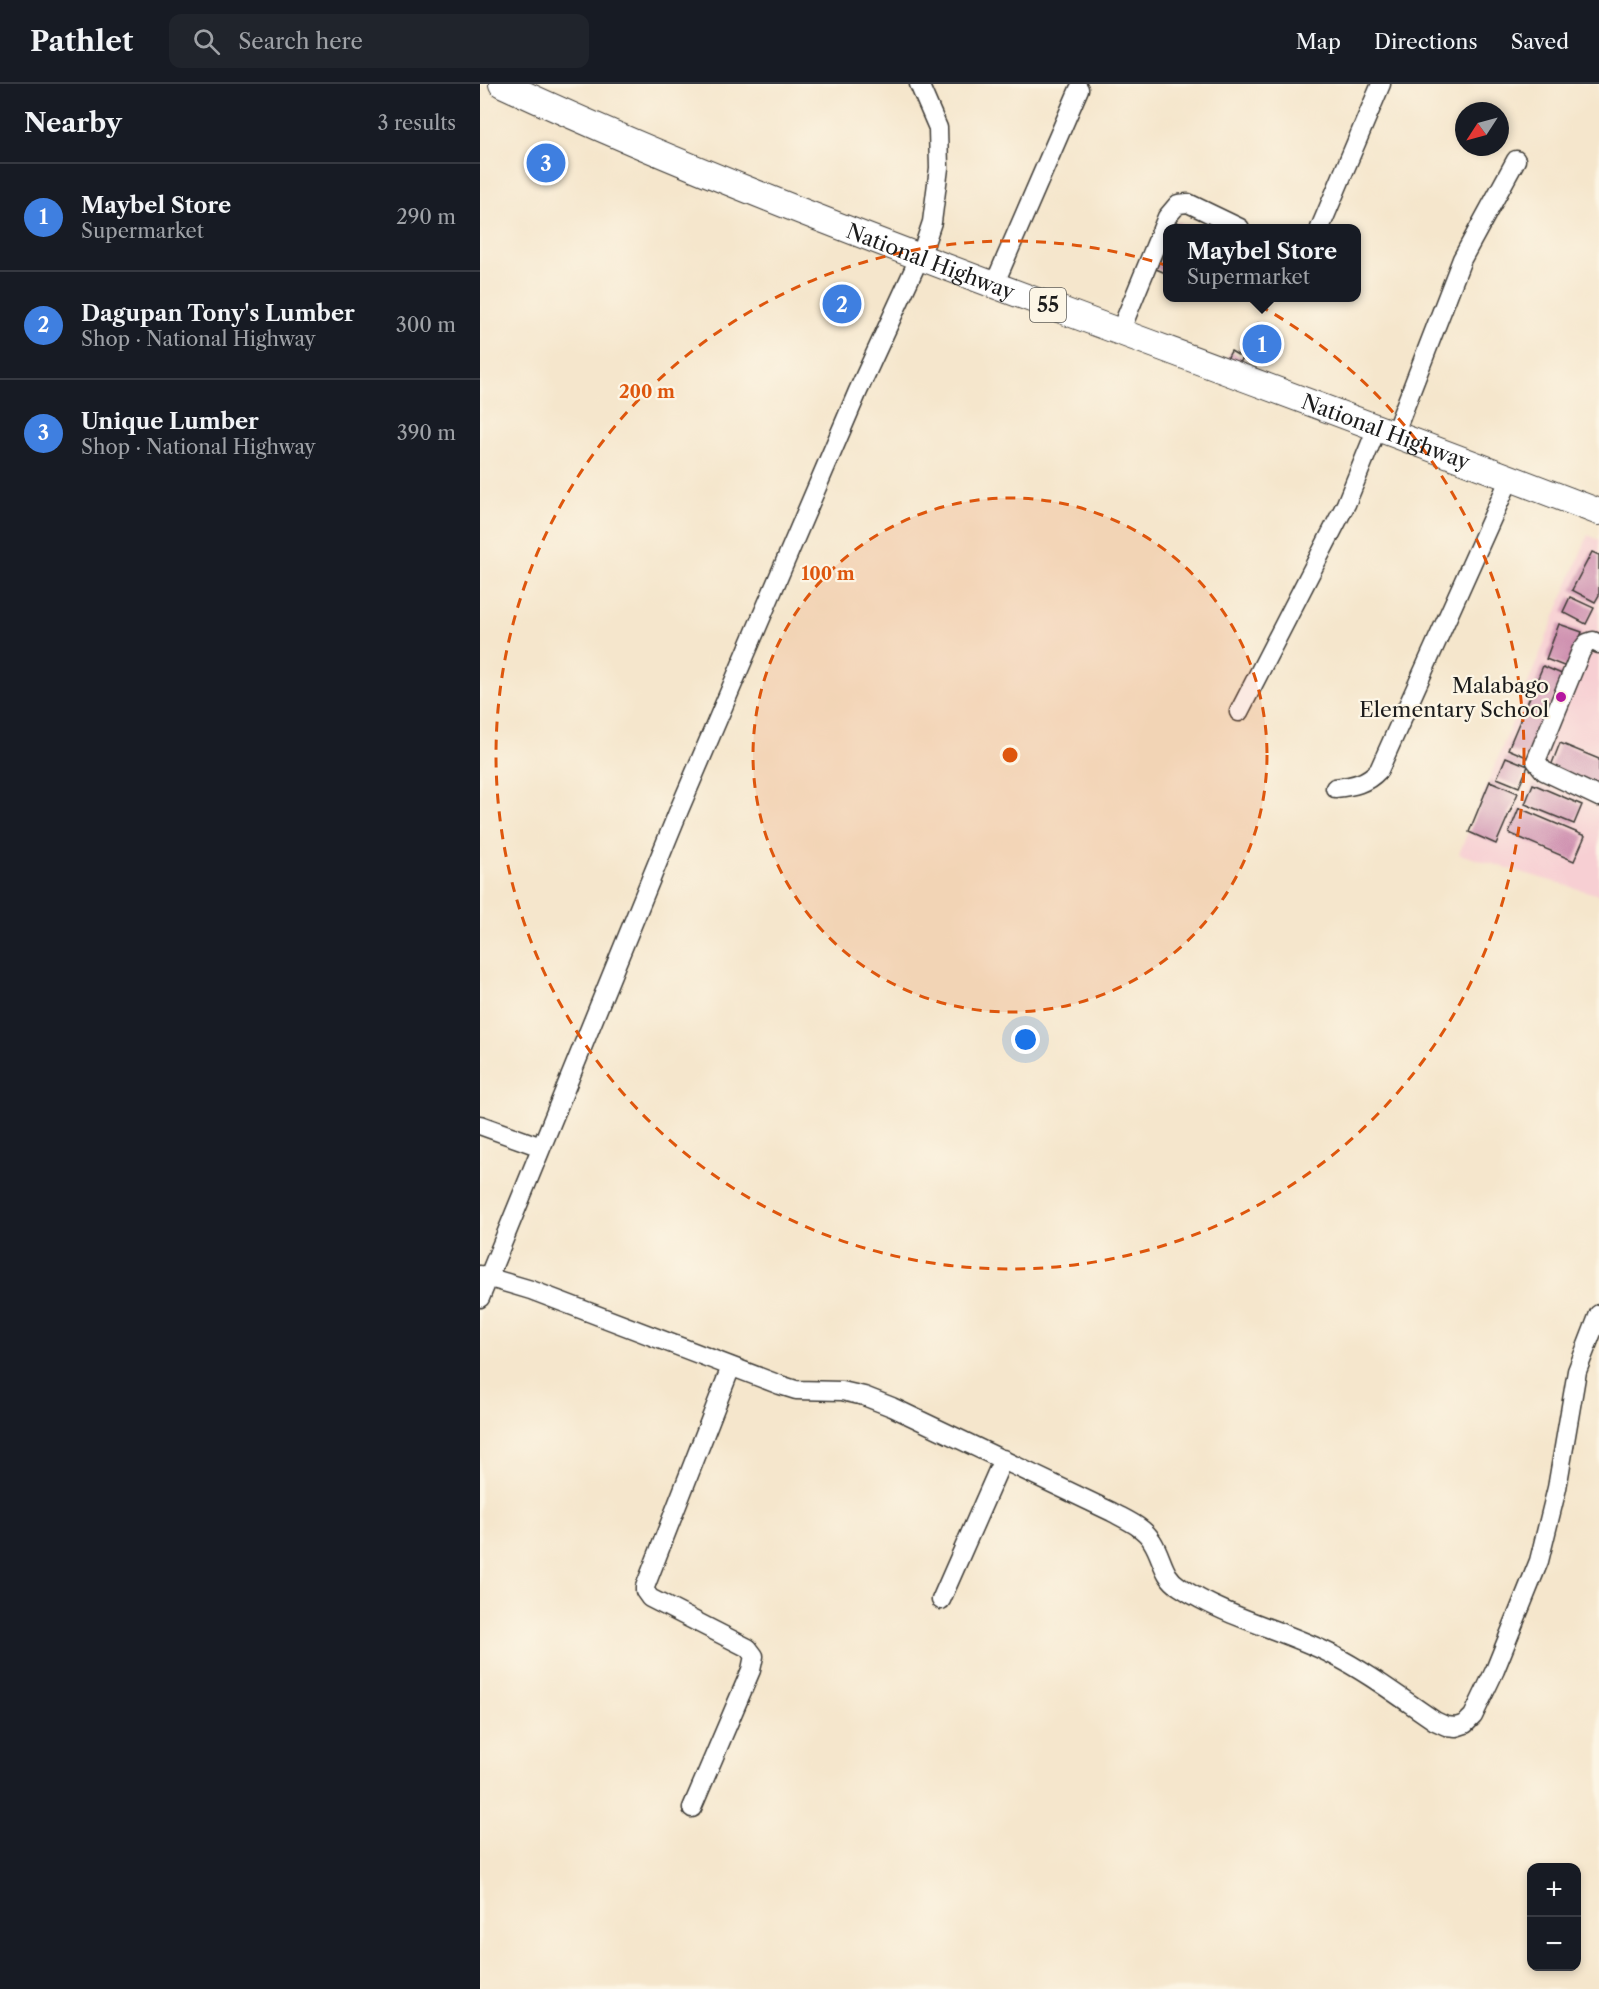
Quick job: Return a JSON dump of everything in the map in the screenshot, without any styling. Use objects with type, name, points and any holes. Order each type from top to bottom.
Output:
[{"type":"highway","name":"National Highway","points":[[502,84],[599,128],[844,229],[1599,512]]},
{"type":"street","points":[[480,1298],[485,1276],[541,1148],[679,810],[858,391],[919,258],[932,222],[939,168],[938,128],[919,84]]},
{"type":"street","points":[[1322,224],[1381,84]]},
{"type":"street","points":[[994,285],[1079,89]]},
{"type":"street","points":[[1239,712],[1386,431],[1462,259],[1516,160]]},
{"type":"street","points":[[1164,224],[1173,208],[1178,204],[1188,203],[1232,224]]},
{"type":"street","points":[[1120,332],[1163,227]]},
{"type":"street","points":[[1335,788],[1370,780],[1378,770],[1510,478]]},
{"type":"street","points":[[1599,644],[1593,641],[1587,643],[1581,651],[1536,761],[1544,771],[1599,797]]},
{"type":"street","points":[[480,1125],[541,1148]]},
{"type":"street","points":[[485,1276],[531,1290],[796,1390],[842,1391],[864,1396],[892,1407],[1135,1525],[1153,1542],[1164,1570],[1180,1587],[1234,1616],[1331,1654],[1361,1671],[1435,1721],[1456,1727],[1465,1724],[1473,1716],[1496,1670],[1539,1561],[1557,1488],[1577,1371],[1599,1314]]},
{"type":"street","points":[[692,1808],[751,1670],[754,1656],[747,1648],[650,1598],[646,1595],[645,1587],[731,1367]]},
{"type":"street","points":[[941,1600],[1003,1459]]},
{"type":"shaded area","name":"Malabago Elementary School","points":[[1588,535],[1599,540],[1599,895],[1459,854]]},
{"type":"building","points":[[1163,254],[1163,272],[1156,269]]},
{"type":"building","points":[[1258,323],[1276,332],[1264,357],[1246,349]]},
{"type":"building","points":[[1231,351],[1243,358],[1237,367],[1226,361]]},
{"type":"building","points":[[1592,552],[1599,555],[1599,595],[1595,602],[1572,590]]},
{"type":"building","points":[[1570,597],[1594,608],[1586,624],[1563,612]]},
{"type":"building","points":[[1559,624],[1582,632],[1569,668],[1546,659]]},
{"type":"building","points":[[1543,666],[1564,675],[1529,758],[1508,749]]},
{"type":"building","points":[[1560,743],[1599,759],[1599,786],[1551,766]]},
{"type":"building","points":[[1506,757],[1528,766],[1519,787],[1497,778]]},
{"type":"building","points":[[1490,781],[1518,793],[1496,844],[1469,832]]},
{"type":"building","points":[[1533,784],[1582,805],[1574,824],[1525,804]]},
{"type":"building","points":[[1519,808],[1585,836],[1574,861],[1509,833]]},
{"type":"place","name":"Unique Lumber","points":[[546,163]]},
{"type":"place","name":"Dagupan Tony's Lumber","points":[[842,304]]},
{"type":"place","name":"Maybel Store","points":[[1262,344]]},
{"type":"place","name":"Malabago Elementary School","points":[[1561,697]]}]
